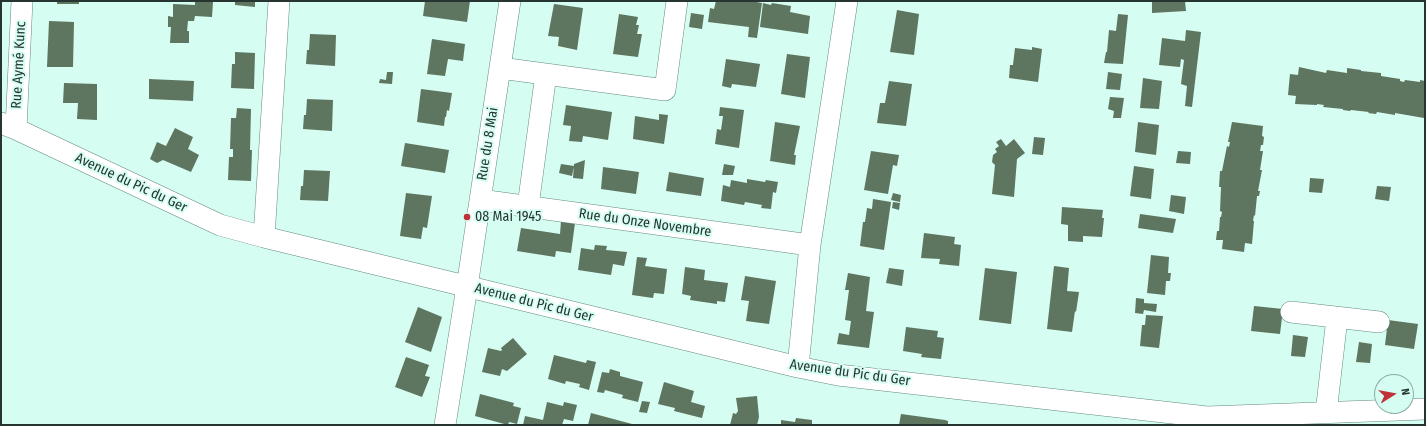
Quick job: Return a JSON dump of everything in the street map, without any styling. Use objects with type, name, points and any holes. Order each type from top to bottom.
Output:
[{"type":"street","name":"Rue Aymé Kunc","points":[[9,126],[22,1]]},
{"type":"street","points":[[264,237],[279,1]]},
{"type":"street","name":"Rue du 8 Mai","points":[[445,425],[510,1]]},
{"type":"street","points":[[500,68],[665,90],[677,1]]},
{"type":"street","points":[[798,368],[810,245],[847,1]]},
{"type":"street","points":[[528,206],[546,74]]},
{"type":"street","name":"Avenue du Pic du Ger","points":[[9,126],[220,224],[264,237],[798,368],[838,375],[1205,421],[1326,413],[1425,409]]},
{"type":"street","name":"Rue du Onze Novembre","points":[[480,200],[810,245]]},
{"type":"street","points":[[1291,312],[1379,322]]},
{"type":"street","points":[[1326,413],[1337,318]]},
{"type":"building","points":[[57,1],[79,1],[79,4],[57,4]]},
{"type":"building","points":[[195,1],[213,2],[212,17],[195,16],[194,21],[188,21],[187,31],[189,31],[189,43],[170,43],[171,27],[168,27],[168,16],[173,17],[173,4],[195,5]]},
{"type":"building","points":[[235,1],[255,1],[255,7],[235,5]]},
{"type":"building","points":[[425,1],[470,1],[467,22],[423,16]]},
{"type":"building","points":[[716,1],[751,1],[762,3],[757,38],[748,37],[749,27],[708,22],[710,8],[714,9]]},
{"type":"building","points":[[1152,1],[1185,1],[1186,11],[1152,13]]},
{"type":"building","points":[[763,3],[791,6],[790,12],[810,16],[808,34],[760,27]]},
{"type":"building","points":[[554,4],[583,8],[577,50],[558,46],[559,37],[548,36]]},
{"type":"building","points":[[897,10],[919,14],[914,55],[890,52]]},
{"type":"building","points":[[691,13],[704,15],[702,29],[689,27]]},
{"type":"building","points":[[619,14],[638,17],[636,25],[639,25],[637,34],[642,34],[638,57],[613,54]]},
{"type":"building","points":[[1118,14],[1128,15],[1123,64],[1104,63],[1107,52],[1109,30],[1116,31]]},
{"type":"building","points":[[49,21],[74,22],[73,67],[47,67]]},
{"type":"building","points":[[1186,30],[1201,32],[1192,107],[1185,106],[1187,86],[1181,84],[1184,60],[1181,59],[1180,67],[1159,65],[1162,38],[1185,41]]},
{"type":"building","points":[[310,34],[336,35],[335,66],[306,64]]},
{"type":"building","points":[[432,39],[465,44],[463,61],[448,59],[445,76],[427,74]]},
{"type":"building","points":[[1032,47],[1042,49],[1038,82],[1009,78],[1010,65],[1013,65],[1015,48],[1032,50]]},
{"type":"building","points":[[235,52],[255,53],[254,89],[231,88],[232,64],[235,64]]},
{"type":"building","points":[[787,54],[810,57],[805,98],[781,94]]},
{"type":"building","points":[[726,59],[760,64],[756,87],[732,84],[731,88],[722,86]]},
{"type":"building","points":[[1299,67],[1326,73],[1327,70],[1347,73],[1347,68],[1381,73],[1381,76],[1400,79],[1400,81],[1404,82],[1405,80],[1420,82],[1420,80],[1425,81],[1424,118],[1395,113],[1395,115],[1377,112],[1376,114],[1350,111],[1323,107],[1324,105],[1317,104],[1295,104],[1296,96],[1288,95],[1290,74],[1298,75]]},
{"type":"building","points":[[387,72],[393,72],[392,84],[379,83],[380,79],[386,80]]},
{"type":"building","points":[[1108,72],[1122,74],[1120,90],[1106,89]]},
{"type":"building","points":[[1143,78],[1162,81],[1159,109],[1140,108]]},
{"type":"building","points":[[149,79],[194,81],[193,101],[149,99]]},
{"type":"building","points":[[889,81],[912,84],[906,126],[877,123],[880,103],[885,103]]},
{"type":"building","points":[[64,83],[97,84],[97,120],[77,119],[78,103],[63,103]]},
{"type":"building","points":[[421,89],[452,93],[449,111],[447,110],[444,126],[417,122]]},
{"type":"building","points":[[1110,97],[1124,98],[1121,118],[1113,118],[1114,111],[1108,109]]},
{"type":"building","points":[[307,99],[333,100],[332,131],[303,129]]},
{"type":"building","points":[[566,105],[612,112],[608,140],[583,136],[582,142],[569,141],[571,126],[563,125]]},
{"type":"building","points":[[720,107],[744,110],[739,148],[715,144],[717,129],[721,130],[723,116],[719,116]]},
{"type":"building","points":[[237,108],[251,109],[251,181],[228,180],[229,157],[233,157],[233,149],[230,149],[231,118],[236,118]]},
{"type":"building","points":[[659,114],[668,115],[664,144],[633,139],[635,116],[659,120]]},
{"type":"building","points":[[775,122],[800,126],[794,155],[796,155],[795,165],[770,161]]},
{"type":"building","points":[[1138,122],[1159,125],[1156,155],[1135,152]]},
{"type":"building","points":[[1232,122],[1263,126],[1262,136],[1264,137],[1263,145],[1261,145],[1260,151],[1263,151],[1260,170],[1262,170],[1258,191],[1260,191],[1259,196],[1257,196],[1253,221],[1252,244],[1245,243],[1244,252],[1222,249],[1223,240],[1216,240],[1222,212],[1220,211],[1220,171],[1222,171],[1227,146],[1229,147],[1230,142],[1228,142]]},
{"type":"building","points":[[175,128],[193,137],[188,149],[199,155],[191,172],[163,160],[157,163],[150,159],[157,142],[166,146]]},
{"type":"building","points":[[1034,137],[1045,138],[1043,155],[1032,154]]},
{"type":"building","points":[[1001,139],[1006,146],[1014,139],[1025,153],[1017,159],[1014,197],[992,194],[995,165],[992,162],[993,155],[997,152],[995,149],[999,146],[996,142]]},
{"type":"building","points":[[405,143],[449,150],[445,173],[401,166]]},
{"type":"building","points":[[871,151],[899,155],[897,166],[893,165],[888,194],[864,190]]},
{"type":"building","points":[[1178,151],[1191,152],[1190,164],[1176,163]]},
{"type":"building","points":[[585,160],[583,179],[573,178],[574,164]]},
{"type":"building","points":[[561,164],[574,166],[572,176],[559,173]]},
{"type":"building","points":[[724,164],[735,166],[733,175],[722,175]]},
{"type":"building","points":[[1134,166],[1154,169],[1151,199],[1130,196]]},
{"type":"building","points":[[603,167],[639,172],[636,194],[601,189]]},
{"type":"building","points":[[304,170],[330,171],[328,201],[300,200]]},
{"type":"building","points":[[669,172],[704,178],[701,196],[666,191]]},
{"type":"building","points":[[1310,178],[1324,179],[1322,193],[1309,192]]},
{"type":"building","points":[[747,179],[765,182],[766,180],[778,182],[776,193],[773,192],[771,209],[761,208],[762,205],[745,202],[744,205],[721,201],[723,185],[730,187],[731,180],[747,183]]},
{"type":"building","points":[[1377,186],[1391,187],[1389,201],[1375,199]]},
{"type":"building","points":[[406,193],[432,196],[427,228],[423,227],[421,239],[400,236]]},
{"type":"building","points":[[893,193],[901,195],[900,202],[891,200]]},
{"type":"building","points":[[1171,195],[1186,197],[1184,214],[1169,211]]},
{"type":"building","points":[[873,199],[891,202],[884,250],[860,246],[863,222],[865,222],[867,208],[872,209]]},
{"type":"building","points":[[893,202],[900,203],[899,210],[892,208]]},
{"type":"building","points":[[1062,207],[1103,210],[1102,218],[1104,218],[1102,237],[1083,236],[1083,242],[1068,241],[1068,225],[1061,224]]},
{"type":"building","points":[[1140,214],[1176,219],[1173,233],[1138,228]]},
{"type":"building","points":[[561,221],[575,223],[571,253],[556,251],[555,257],[517,251],[521,228],[560,234]]},
{"type":"building","points":[[924,233],[955,237],[954,244],[961,245],[959,266],[939,264],[940,259],[921,258]]},
{"type":"building","points":[[595,245],[607,246],[606,250],[627,252],[624,266],[613,264],[611,275],[578,270],[581,248],[594,250]]},
{"type":"building","points":[[1151,255],[1169,257],[1168,273],[1171,273],[1170,281],[1166,281],[1165,295],[1147,293]]},
{"type":"building","points":[[637,257],[647,258],[645,266],[667,269],[664,294],[654,293],[653,298],[632,295]]},
{"type":"building","points":[[1054,266],[1069,268],[1067,291],[1079,292],[1072,332],[1047,329]]},
{"type":"building","points":[[685,267],[705,270],[704,280],[728,283],[725,302],[717,301],[717,304],[690,300],[691,296],[682,294]]},
{"type":"building","points":[[889,268],[904,270],[902,286],[886,283]]},
{"type":"building","points":[[985,268],[1017,272],[1011,324],[979,320]]},
{"type":"building","points":[[848,273],[870,277],[866,311],[874,312],[869,348],[837,344],[839,333],[849,335],[851,321],[845,320],[849,290],[845,290]]},
{"type":"building","points":[[745,276],[776,281],[769,324],[746,321],[749,301],[741,300]]},
{"type":"building","points":[[1136,298],[1144,299],[1144,303],[1157,304],[1156,312],[1144,310],[1143,314],[1135,313]]},
{"type":"building","points":[[1254,306],[1283,309],[1280,334],[1251,331]]},
{"type":"building","points":[[418,307],[442,317],[431,352],[405,342]]},
{"type":"building","points":[[1146,315],[1163,316],[1159,348],[1140,346],[1142,325],[1145,325]]},
{"type":"building","points":[[1388,320],[1418,324],[1414,349],[1385,345]]},
{"type":"building","points":[[906,327],[938,331],[937,337],[944,338],[941,359],[921,357],[922,354],[903,351]]},
{"type":"building","points":[[1293,335],[1308,337],[1305,357],[1291,356]]},
{"type":"building","points":[[513,338],[527,354],[507,371],[502,369],[500,376],[482,372],[488,348],[501,351],[501,348]]},
{"type":"building","points":[[1359,342],[1372,344],[1370,363],[1356,362]]},
{"type":"building","points":[[554,355],[586,363],[587,360],[596,362],[589,390],[579,387],[580,384],[566,381],[565,384],[548,379]]},
{"type":"building","points":[[406,357],[429,365],[425,376],[430,377],[422,397],[395,387]]},
{"type":"building","points":[[610,369],[620,372],[620,376],[643,382],[638,402],[622,398],[623,395],[605,390],[604,393],[597,392],[602,372],[609,373]]},
{"type":"building","points":[[664,382],[694,391],[691,402],[705,406],[702,418],[674,411],[675,408],[658,404]]},
{"type":"building","points":[[480,394],[514,403],[513,406],[521,408],[517,424],[509,422],[508,425],[475,416]]},
{"type":"building","points":[[757,396],[759,417],[757,425],[730,425],[733,413],[736,414],[738,411],[736,398]]},
{"type":"building","points":[[642,401],[650,402],[647,413],[639,412]]},
{"type":"building","points":[[547,402],[563,406],[564,402],[577,405],[573,421],[564,419],[562,425],[523,425],[525,416],[543,420]]},
{"type":"building","points":[[591,413],[632,424],[588,425]]},
{"type":"building","points":[[901,414],[945,420],[948,421],[948,425],[899,425]]},
{"type":"building","points":[[796,418],[812,420],[812,425],[781,425],[781,420],[795,422]]},
{"type":"place","name":"08 Mai 1945","points":[[467,217]]}]
